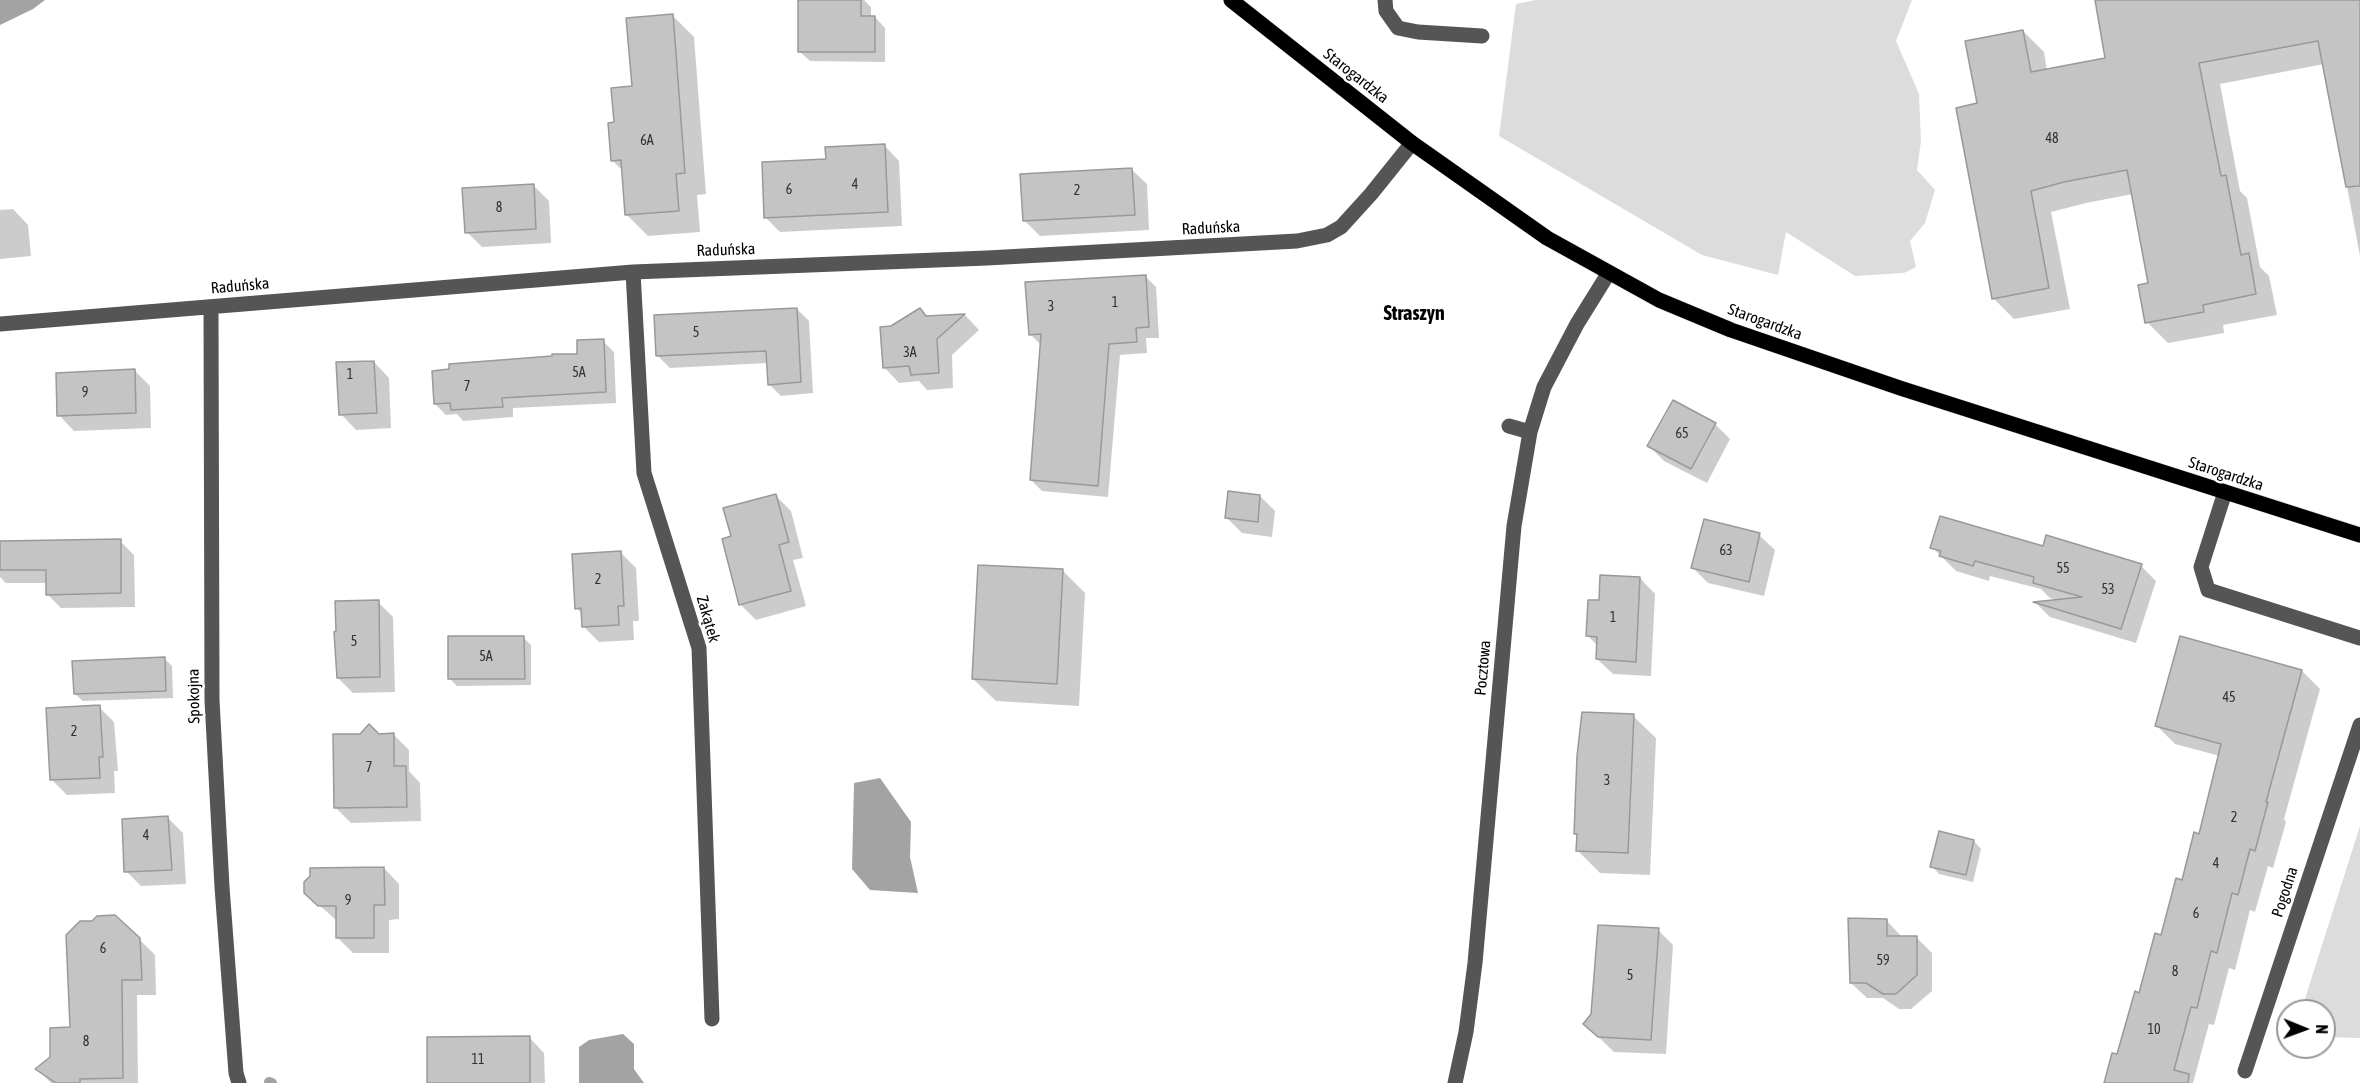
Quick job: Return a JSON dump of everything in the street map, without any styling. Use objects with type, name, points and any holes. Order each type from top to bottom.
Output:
[{"type":"main road","name":"Starogardzka","points":[[1230,0],[1412,143],[1547,238],[1608,274],[1659,300],[1743,334],[1889,384],[2360,535]]},
{"type":"street","points":[[1385,0],[1386,12],[1398,28],[1418,32],[1482,36]]},
{"type":"street","name":"Raduńska","points":[[0,324],[633,272],[987,258],[1297,241],[1327,235],[1341,227],[1412,143]]},
{"type":"street","name":"Zakątek","points":[[633,272],[644,473],[699,648],[712,1019]]},
{"type":"street","name":"Pocztowa","points":[[1455,1083],[1466,1032],[1475,963],[1514,526],[1530,432],[1544,387],[1577,324],[1608,274]]},
{"type":"street","name":"Spokojna","points":[[211,307],[212,700],[222,887],[236,1073],[239,1083]]},
{"type":"street","points":[[1509,426],[1530,432]]},
{"type":"street","points":[[2225,492],[2201,567],[2208,590],[2360,638]]},
{"type":"street","name":"Pogodna","points":[[2245,1071],[2360,725]]},
{"type":"shaded area","points":[[0,0],[45,0],[33,9],[0,25]]},
{"type":"shaded area","points":[[1536,0],[1912,0],[1896,41],[1919,94],[1921,141],[1917,170],[1935,190],[1925,223],[1910,241],[1916,267],[1904,273],[1855,276],[1786,232],[1778,275],[1702,255],[1499,136],[1516,4]]},
{"type":"shaded area","points":[[880,778],[911,822],[910,857],[918,893],[870,890],[852,869],[854,783]]},
{"type":"shaded area","points":[[2360,826],[2360,1038],[2336,1037],[2336,999],[2305,999]]},
{"type":"shaded area","points":[[623,1034],[634,1044],[634,1069],[644,1083],[579,1083],[579,1047],[589,1040]]},
{"type":"building","points":[[798,0],[861,0],[861,16],[875,16],[875,52],[798,52]]},
{"type":"building","points":[[2095,0],[2360,0],[2360,186],[2346,187],[2318,41],[2199,63],[2221,176],[2226,175],[2241,255],[2249,253],[2256,294],[2203,305],[2204,312],[2145,323],[2138,285],[2148,283],[2127,170],[2031,191],[2049,288],[1992,299],[1956,108],[1977,103],[1965,41],[2023,30],[2031,72],[2105,58]]},
{"type":"building","points":[[673,14],[685,173],[676,174],[679,211],[625,215],[621,160],[611,161],[608,123],[614,122],[611,88],[632,86],[626,18]]},
{"type":"building","points":[[885,144],[888,212],[764,218],[762,162],[826,159],[825,147]]},
{"type":"building","points":[[1132,168],[1135,215],[1023,221],[1020,174]]},
{"type":"building","points":[[534,184],[536,229],[465,233],[462,188]]},
{"type":"building","points":[[1146,275],[1149,327],[1136,328],[1137,342],[1109,344],[1098,486],[1030,480],[1041,334],[1029,335],[1025,282]]},
{"type":"building","points":[[797,308],[801,382],[768,385],[766,351],[656,356],[654,315]]},
{"type":"building","points":[[920,308],[926,316],[965,314],[937,339],[939,373],[911,375],[909,366],[883,368],[880,327],[891,326]]},
{"type":"building","points":[[604,339],[606,392],[502,398],[503,407],[451,410],[450,403],[434,404],[432,371],[449,369],[449,364],[552,356],[552,354],[577,354],[577,340]]},
{"type":"building","points":[[374,361],[377,413],[339,415],[336,362]]},
{"type":"building","points":[[135,369],[136,413],[57,416],[56,373]]},
{"type":"building","points":[[1673,400],[1716,423],[1691,469],[1647,446]]},
{"type":"building","points":[[1228,491],[1260,495],[1258,522],[1225,518]]},
{"type":"building","points":[[776,494],[789,542],[779,545],[791,591],[739,605],[722,539],[731,536],[723,508]]},
{"type":"building","points":[[1940,516],[2043,546],[2046,535],[2142,564],[2121,629],[2033,602],[2082,597],[2033,583],[2034,577],[1975,561],[1973,566],[1939,556],[1941,551],[1930,548]]},
{"type":"building","points":[[1704,519],[1760,533],[1749,582],[1691,568]]},
{"type":"building","points":[[121,539],[121,593],[46,595],[46,570],[0,570],[0,541]]},
{"type":"building","points":[[621,551],[624,606],[618,606],[619,625],[582,627],[581,608],[575,609],[572,554]]},
{"type":"building","points":[[978,565],[1063,569],[1057,684],[972,679]]},
{"type":"building","points":[[1600,575],[1640,577],[1636,662],[1596,659],[1597,637],[1586,636],[1588,600],[1599,600]]},
{"type":"building","points":[[379,600],[380,677],[337,678],[334,632],[336,631],[335,601]]},
{"type":"building","points":[[448,636],[524,636],[525,679],[448,679]]},
{"type":"building","points":[[2180,636],[2302,670],[2255,851],[2250,849],[2238,895],[2232,893],[2217,953],[2211,951],[2197,1008],[2191,1007],[2174,1070],[2189,1074],[2188,1083],[2104,1083],[2112,1053],[2117,1054],[2135,991],[2139,993],[2155,933],[2161,935],[2176,878],[2182,880],[2194,832],[2199,834],[2221,744],[2155,726]]},
{"type":"building","points":[[165,657],[166,691],[74,694],[72,661]]},
{"type":"building","points":[[100,705],[103,757],[99,757],[100,778],[50,780],[46,708]]},
{"type":"building","points":[[1582,712],[1634,714],[1628,853],[1576,851],[1577,834],[1574,834],[1577,756]]},
{"type":"building","points":[[369,724],[379,734],[394,733],[394,766],[406,766],[407,807],[334,808],[333,734],[360,734]]},
{"type":"building","points":[[168,816],[172,870],[124,872],[122,819]]},
{"type":"building","points":[[1939,831],[1974,840],[1966,875],[1930,867]]},
{"type":"building","points":[[384,867],[385,905],[374,905],[374,938],[336,938],[336,906],[318,906],[304,893],[304,882],[310,876],[310,868]]},
{"type":"building","points":[[115,915],[140,938],[142,980],[122,980],[123,1078],[80,1079],[80,1083],[56,1083],[35,1069],[50,1057],[50,1028],[70,1027],[66,935],[80,921],[92,921],[97,916]]},
{"type":"building","points":[[1848,918],[1887,919],[1887,936],[1917,936],[1917,975],[1896,994],[1883,994],[1866,983],[1850,983]]},
{"type":"building","points":[[1598,925],[1659,928],[1651,1040],[1598,1037],[1583,1024],[1591,1014]]},
{"type":"building","points":[[530,1036],[530,1083],[427,1083],[427,1037]]},
{"type":"district","name":"Straszyn","points":[[1414,314]]}]
